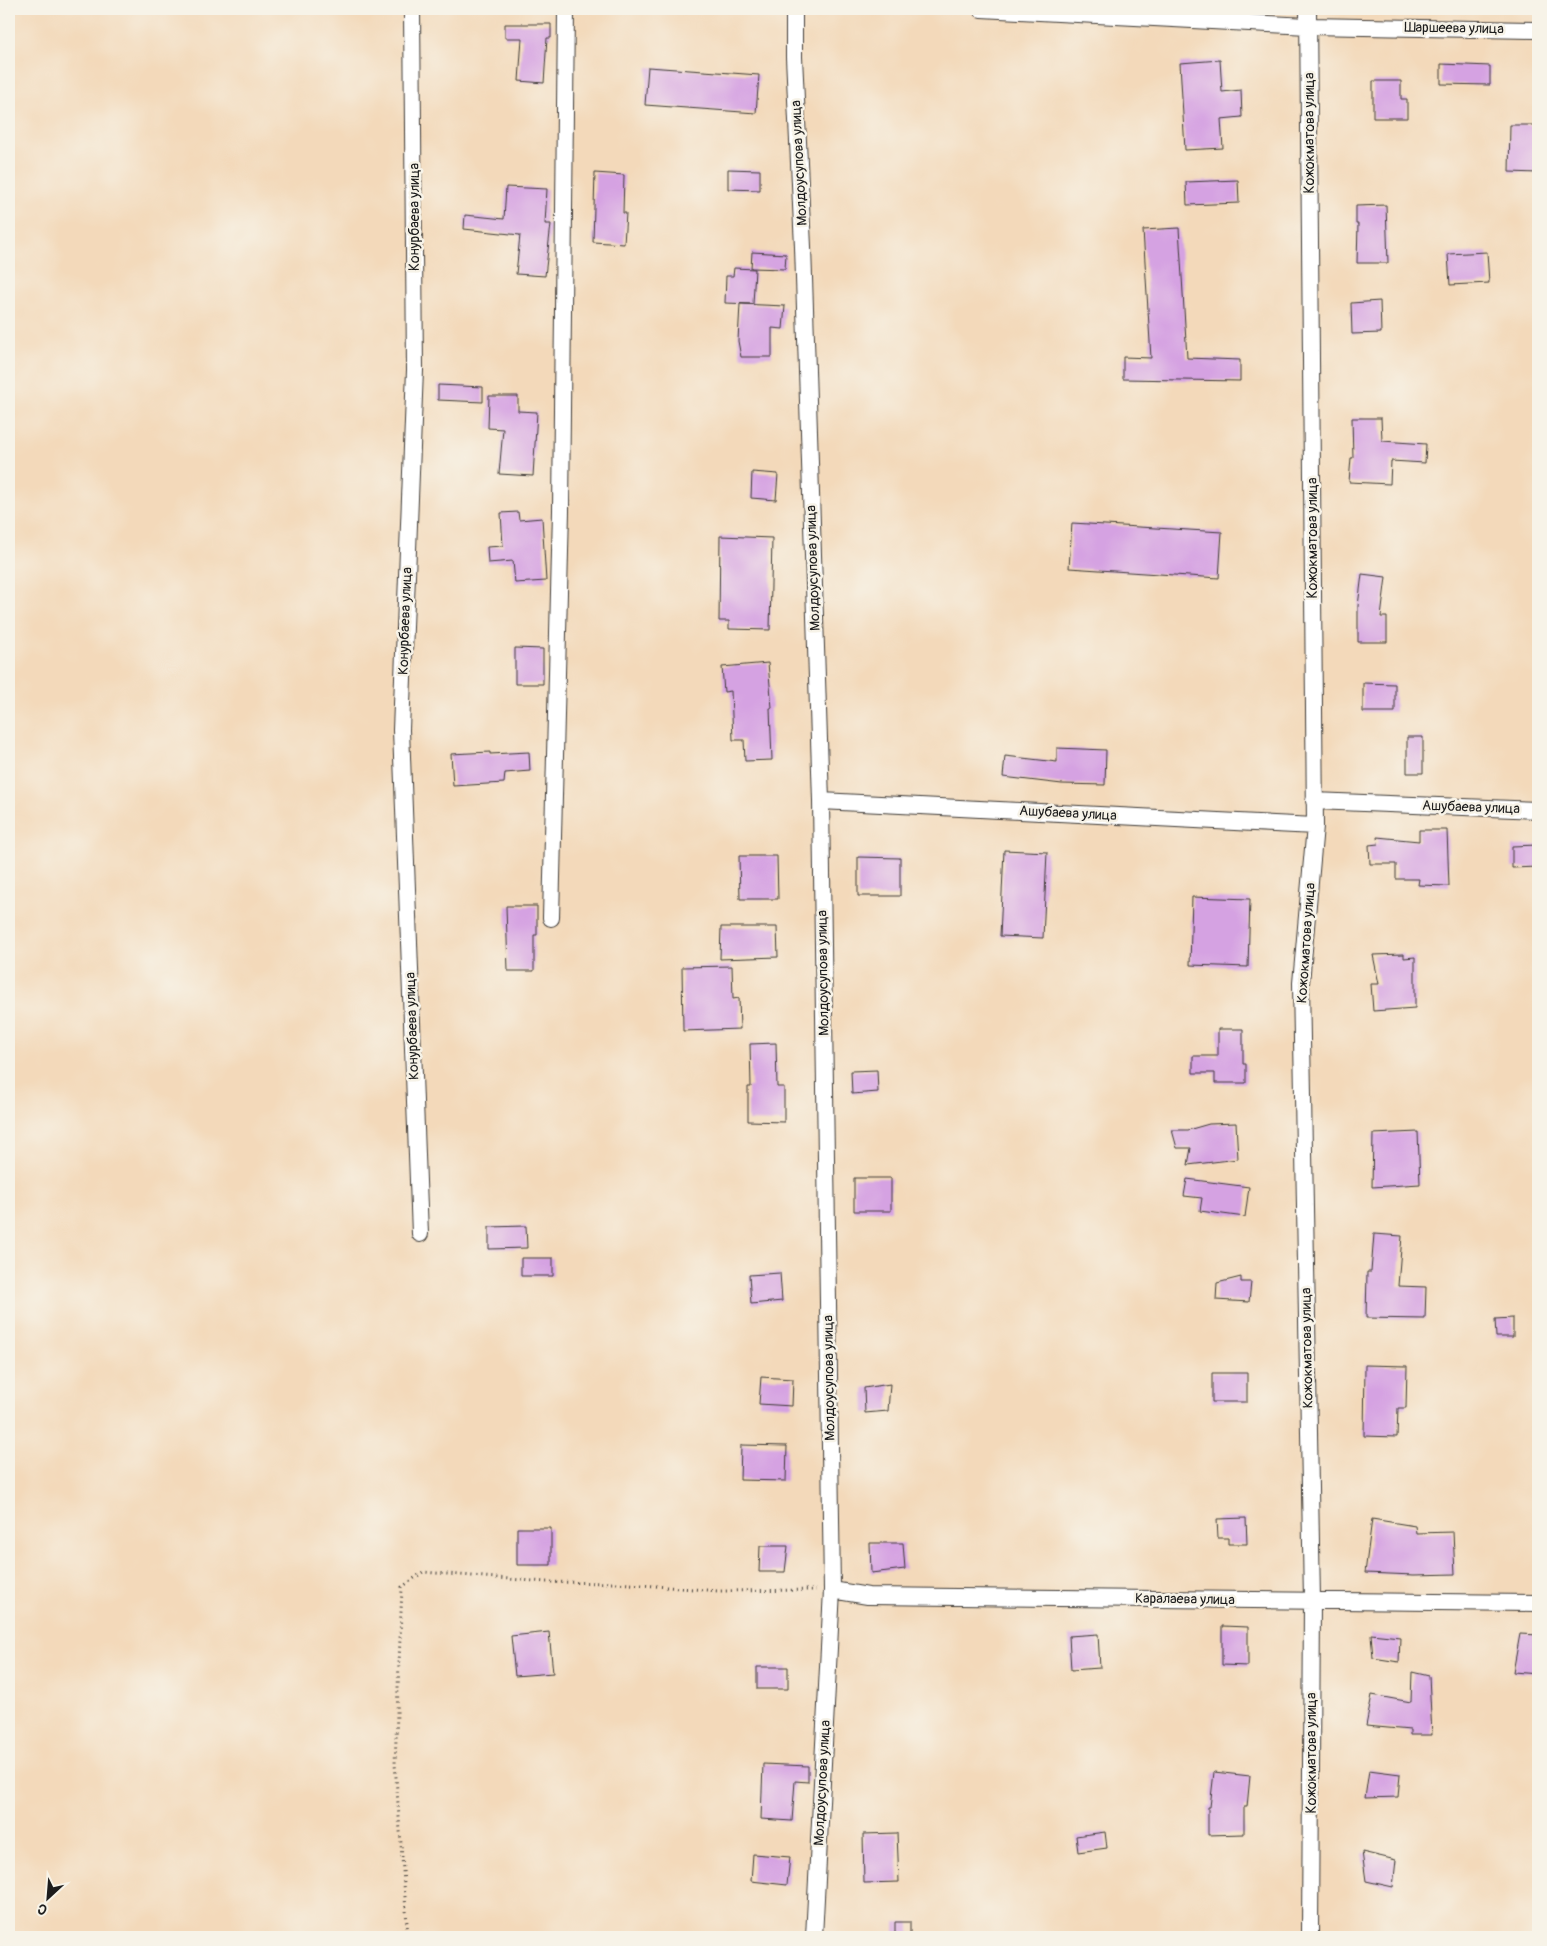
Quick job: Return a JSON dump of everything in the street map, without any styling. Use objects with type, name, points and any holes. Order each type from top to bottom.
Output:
[{"type":"street","name":"Конурбаева улица","points":[[412,9],[415,370],[401,730],[420,1234]]},
{"type":"street","points":[[551,918],[561,511],[566,9]]},
{"type":"street","name":"Молдоусупова улица","points":[[794,9],[794,57],[803,257],[821,800],[832,1590],[814,1937]]},
{"type":"street","name":"Шаршеева улица","points":[[981,9],[1308,26],[1538,30]]},
{"type":"street","name":"Кожокматова улица","points":[[1308,9],[1315,826],[1301,983],[1312,1600],[1310,1937]]},
{"type":"street","name":"Ашубаева улица","points":[[821,800],[1315,826]]},
{"type":"street","name":"Ашубаева улица","points":[[1314,801],[1538,810]]},
{"type":"street","name":"Каралаева улица","points":[[832,1590],[868,1596],[1538,1603]]},
{"type":"path","points":[[408,1937],[394,1764],[402,1587],[423,1572],[546,1582],[617,1583],[718,1591],[832,1590]]},
{"type":"building","points":[[505,24],[551,24],[551,38],[547,38],[544,83],[519,81],[522,38],[505,38]]},
{"type":"building","points":[[1220,60],[1222,92],[1241,90],[1242,117],[1221,119],[1223,148],[1185,150],[1180,63]]},
{"type":"building","points":[[1441,64],[1490,66],[1490,85],[1441,84]]},
{"type":"building","points":[[648,67],[759,75],[756,113],[645,105]]},
{"type":"building","points":[[1373,81],[1401,81],[1401,99],[1407,99],[1407,118],[1373,118]]},
{"type":"building","points":[[1510,125],[1538,125],[1538,173],[1509,172]]},
{"type":"building","points":[[728,169],[760,170],[760,190],[728,189]]},
{"type":"building","points":[[595,173],[624,175],[623,213],[626,213],[624,244],[593,242]]},
{"type":"building","points":[[1238,180],[1239,203],[1187,205],[1186,182]]},
{"type":"building","points":[[506,187],[547,189],[545,224],[551,224],[545,276],[516,274],[520,235],[464,229],[465,215],[504,219]]},
{"type":"building","points":[[1386,205],[1388,263],[1357,263],[1358,224],[1356,224],[1356,206]]},
{"type":"building","points":[[1179,228],[1187,358],[1240,360],[1240,381],[1123,379],[1123,357],[1151,358],[1143,230]]},
{"type":"building","points":[[752,252],[786,254],[785,269],[751,268]]},
{"type":"building","points":[[1487,252],[1489,283],[1450,285],[1448,254]]},
{"type":"building","points":[[734,268],[755,269],[753,304],[725,303],[726,276],[733,276]]},
{"type":"building","points":[[1380,301],[1381,333],[1352,334],[1351,303]]},
{"type":"building","points":[[740,304],[785,306],[783,329],[772,328],[772,357],[741,357],[738,341]]},
{"type":"building","points":[[438,385],[483,387],[483,402],[438,400]]},
{"type":"building","points":[[489,396],[518,396],[518,411],[537,412],[533,476],[499,474],[503,429],[488,428]]},
{"type":"building","points":[[1352,418],[1381,418],[1382,441],[1426,444],[1425,463],[1391,461],[1390,484],[1349,482],[1351,458],[1353,458]]},
{"type":"building","points":[[752,472],[778,474],[776,500],[751,498]]},
{"type":"building","points":[[518,512],[519,520],[542,518],[546,581],[515,583],[513,561],[488,563],[487,547],[503,546],[501,513]]},
{"type":"building","points":[[1072,523],[1222,532],[1219,578],[1069,568]]},
{"type":"building","points":[[720,536],[772,538],[770,630],[729,629],[729,621],[719,621]]},
{"type":"building","points":[[1362,574],[1386,577],[1381,617],[1387,617],[1387,642],[1358,642],[1358,606]]},
{"type":"building","points":[[515,648],[543,649],[543,684],[515,684]]},
{"type":"building","points":[[768,663],[772,708],[770,708],[772,760],[745,761],[744,740],[733,740],[731,691],[724,692],[722,667]]},
{"type":"building","points":[[1363,683],[1395,684],[1395,712],[1363,712]]},
{"type":"building","points":[[1407,737],[1423,737],[1423,773],[1407,773]]},
{"type":"building","points":[[1057,748],[1106,750],[1105,785],[1062,784],[1003,777],[1005,756],[1057,762]]},
{"type":"building","points":[[490,752],[490,754],[529,752],[530,771],[505,773],[504,783],[453,786],[451,754]]},
{"type":"building","points":[[1419,830],[1447,830],[1449,886],[1418,885],[1419,879],[1396,879],[1396,864],[1370,864],[1369,845],[1378,844],[1377,837],[1419,841]]},
{"type":"building","points":[[1538,845],[1538,867],[1512,868],[1512,846]]},
{"type":"building","points":[[1004,850],[1047,852],[1043,938],[1000,936]]},
{"type":"building","points":[[739,856],[777,856],[778,899],[740,899]]},
{"type":"building","points":[[858,857],[900,858],[900,896],[858,896]]},
{"type":"building","points":[[1192,897],[1250,899],[1248,967],[1190,965]]},
{"type":"building","points":[[506,906],[537,906],[537,935],[534,935],[534,971],[508,971]]},
{"type":"building","points":[[721,927],[777,927],[778,957],[720,959]]},
{"type":"building","points":[[1404,954],[1404,958],[1415,957],[1415,1008],[1373,1011],[1371,984],[1379,984],[1373,955]]},
{"type":"building","points":[[732,966],[733,999],[739,998],[740,1029],[683,1031],[682,967]]},
{"type":"building","points":[[1218,1029],[1243,1029],[1243,1064],[1246,1064],[1246,1083],[1215,1083],[1215,1073],[1193,1073],[1193,1056],[1218,1056]]},
{"type":"building","points":[[776,1043],[777,1087],[784,1087],[784,1122],[748,1121],[748,1087],[751,1087],[750,1044]]},
{"type":"building","points":[[877,1070],[878,1092],[852,1094],[851,1071]]},
{"type":"building","points":[[1236,1123],[1238,1159],[1188,1165],[1191,1148],[1177,1148],[1172,1130],[1188,1130],[1209,1124]]},
{"type":"building","points":[[1418,1132],[1420,1184],[1372,1187],[1373,1134]]},
{"type":"building","points":[[854,1178],[891,1178],[891,1211],[854,1211]]},
{"type":"building","points":[[1187,1179],[1249,1187],[1245,1217],[1200,1211],[1202,1198],[1184,1196]]},
{"type":"building","points":[[526,1226],[527,1248],[489,1249],[489,1227]]},
{"type":"building","points":[[1374,1234],[1402,1236],[1398,1286],[1426,1287],[1425,1319],[1366,1318],[1367,1272],[1371,1272]]},
{"type":"building","points":[[521,1258],[553,1258],[553,1276],[521,1276]]},
{"type":"building","points":[[780,1273],[782,1301],[751,1304],[749,1275]]},
{"type":"building","points":[[1241,1277],[1241,1282],[1251,1282],[1249,1302],[1216,1300],[1217,1283]]},
{"type":"building","points":[[1513,1318],[1513,1337],[1496,1337],[1495,1319]]},
{"type":"building","points":[[1365,1365],[1407,1366],[1406,1408],[1398,1408],[1397,1437],[1364,1436]]},
{"type":"building","points":[[1212,1373],[1247,1373],[1247,1402],[1212,1402]]},
{"type":"building","points":[[761,1377],[793,1379],[792,1406],[759,1404]]},
{"type":"building","points":[[890,1384],[888,1411],[865,1413],[864,1388]]},
{"type":"building","points":[[741,1445],[787,1446],[786,1481],[740,1480]]},
{"type":"building","points":[[1246,1518],[1247,1544],[1228,1544],[1228,1538],[1218,1538],[1217,1519]]},
{"type":"building","points":[[1372,1519],[1415,1526],[1416,1533],[1453,1532],[1455,1574],[1365,1573]]},
{"type":"building","points":[[517,1528],[551,1528],[551,1565],[517,1565]]},
{"type":"building","points":[[870,1543],[903,1543],[905,1569],[871,1573]]},
{"type":"building","points":[[760,1546],[788,1546],[785,1572],[759,1572]]},
{"type":"building","points":[[1222,1626],[1248,1627],[1248,1666],[1222,1665]]},
{"type":"building","points":[[549,1632],[553,1673],[515,1676],[511,1636]]},
{"type":"building","points":[[1098,1634],[1100,1668],[1071,1670],[1069,1636]]},
{"type":"building","points":[[1371,1634],[1400,1637],[1399,1662],[1373,1658]]},
{"type":"building","points":[[1520,1634],[1538,1635],[1538,1674],[1513,1672]]},
{"type":"building","points":[[757,1667],[788,1667],[788,1689],[757,1689]]},
{"type":"building","points":[[1412,1672],[1429,1676],[1432,1735],[1410,1735],[1410,1730],[1366,1726],[1372,1695],[1411,1702]]},
{"type":"building","points":[[763,1764],[808,1766],[808,1782],[795,1781],[792,1821],[761,1819]]},
{"type":"building","points":[[1369,1770],[1400,1774],[1398,1797],[1365,1798]]},
{"type":"building","points":[[1214,1772],[1250,1776],[1247,1807],[1244,1807],[1244,1834],[1208,1835],[1208,1807],[1210,1807]]},
{"type":"building","points":[[1105,1832],[1107,1848],[1078,1852],[1076,1836]]},
{"type":"building","points":[[897,1833],[899,1882],[864,1883],[863,1834]]},
{"type":"building","points":[[1362,1852],[1396,1860],[1393,1887],[1366,1881]]},
{"type":"building","points":[[753,1854],[790,1857],[787,1885],[751,1881]]},
{"type":"building","points":[[895,1922],[910,1922],[910,1937],[895,1937]]}]
